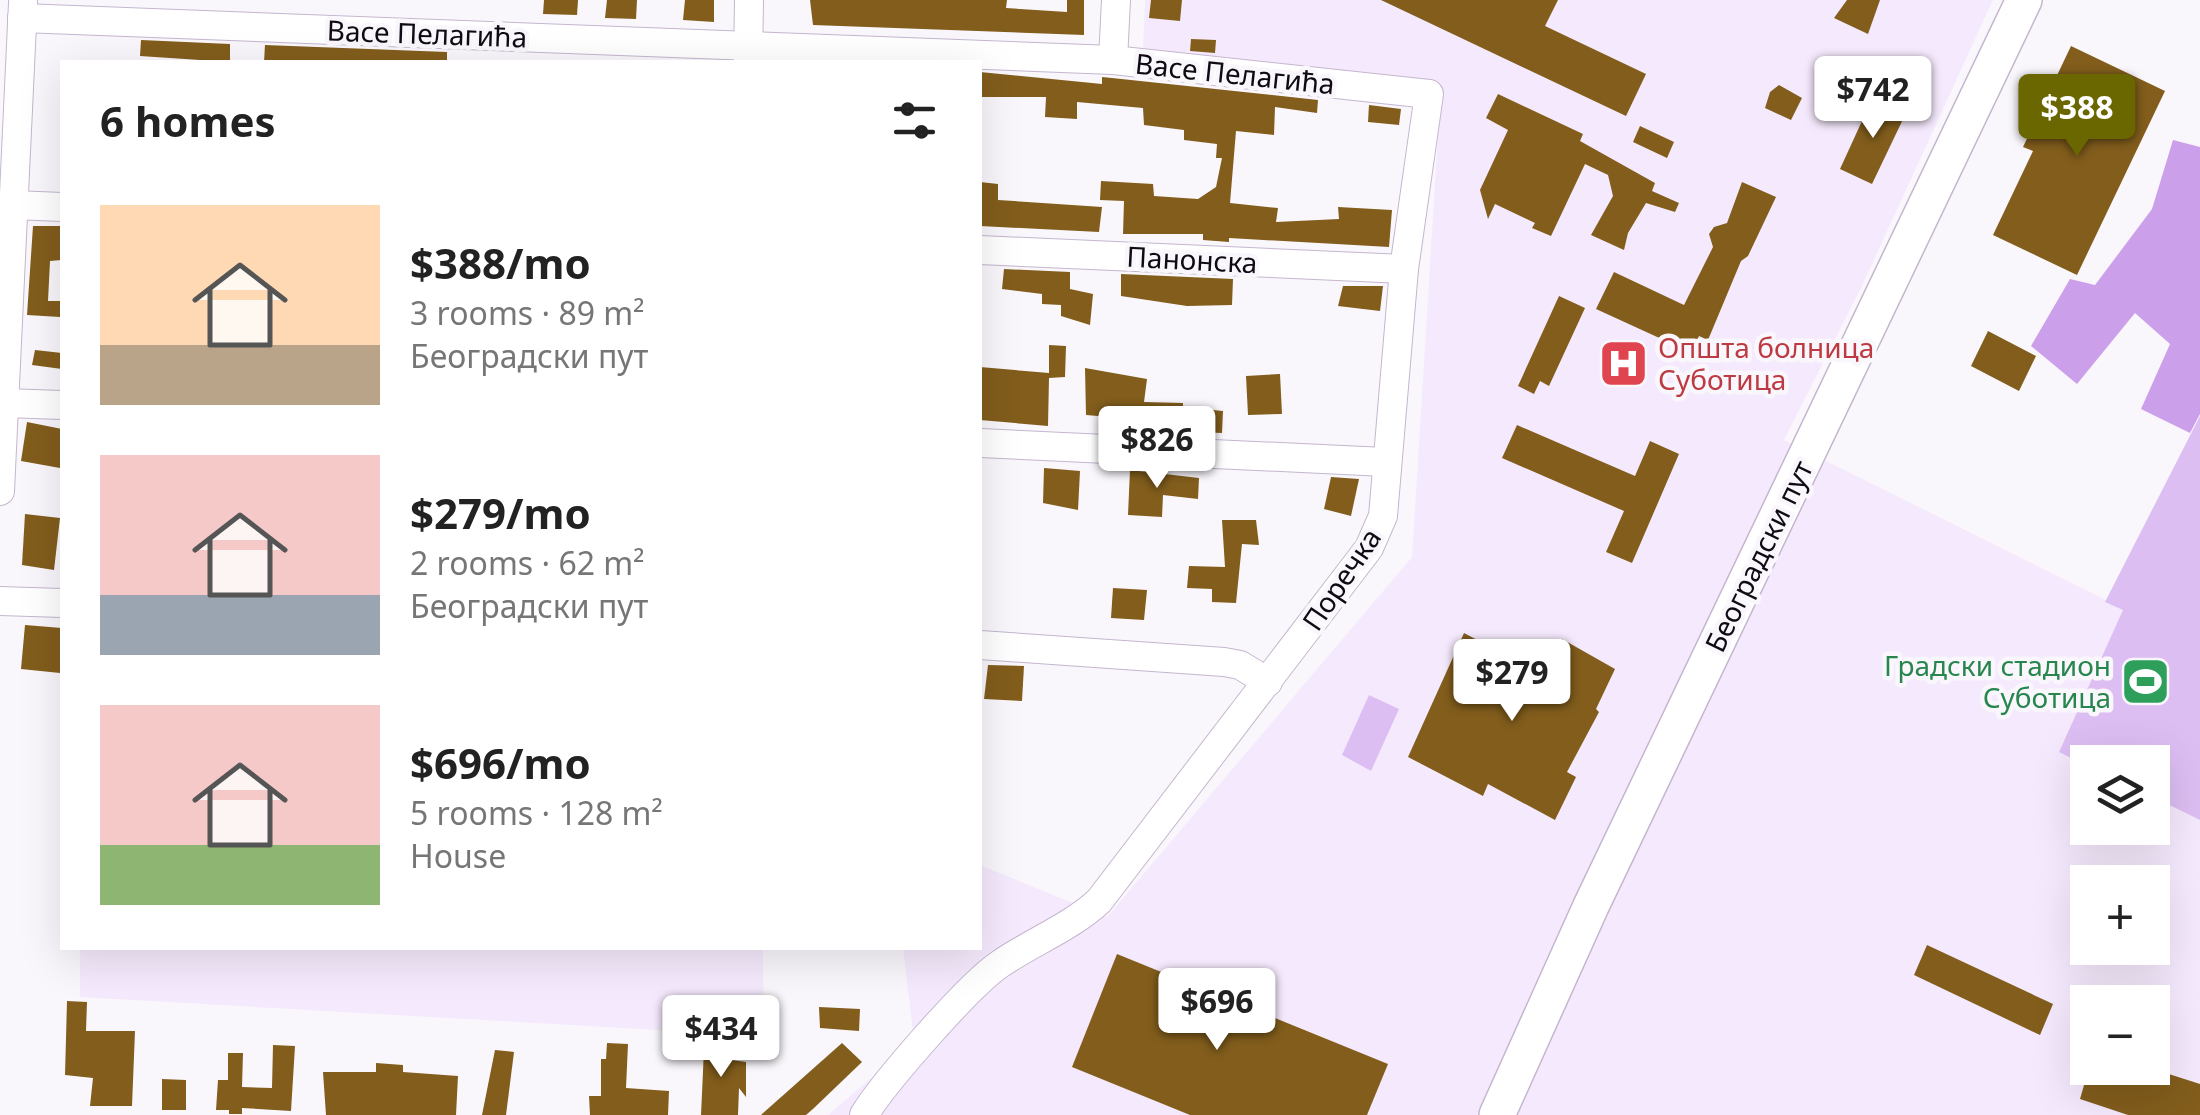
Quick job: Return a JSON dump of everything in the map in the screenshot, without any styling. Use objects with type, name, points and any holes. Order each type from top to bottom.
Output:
[{"type":"main road","name":"Београдски пут","points":[[1497,1115],[1598,892],[2024,0]]},
{"type":"street","points":[[748,54],[749,0]]},
{"type":"street","points":[[1113,60],[1116,0]]},
{"type":"street","points":[[0,491],[23,9]]},
{"type":"street","name":"Васе Пелагића","points":[[23,9],[748,54],[1113,60],[1429,94]]},
{"type":"street","name":"Поречка","points":[[864,1115],[902,1067],[996,966],[1100,901],[1378,531],[1404,269],[1429,94]]},
{"type":"street","points":[[14,205],[60,207]]},
{"type":"street","name":"Панонска","points":[[982,250],[1404,269]]},
{"type":"street","points":[[4,403],[60,405]]},
{"type":"street","points":[[982,443],[1385,462]]},
{"type":"street","points":[[0,601],[60,603]]},
{"type":"street","points":[[982,645],[1224,662],[1240,665],[1268,682]]},
{"type":"shaded area","points":[[1145,0],[1993,0],[1862,286],[1784,440],[2124,609],[2059,752],[2070,758],[2070,845],[2170,845],[2170,805],[2200,820],[2200,1115],[828,1115],[914,1041],[903,950],[982,950],[982,866],[1107,917],[1412,557],[1441,86],[1143,51]]},
{"type":"shaded area","points":[[2173,140],[2200,147],[2200,414],[2190,433],[2141,409],[2170,344],[2135,313],[2077,384],[2031,346],[2070,279],[2095,285],[2152,209]]},
{"type":"shaded area","name":"Градски стадион Суботица","points":[[2200,416],[2200,820],[2170,805],[2170,745],[2070,745],[2070,758],[2059,752],[2123,610],[2105,602]]},
{"type":"shaded area","points":[[1369,695],[1399,709],[1371,771],[1342,755]]},
{"type":"shaded area","points":[[80,950],[763,950],[764,1036],[80,997]]},
{"type":"building","points":[[544,0],[578,0],[577,15],[543,14]]},
{"type":"building","points":[[607,0],[637,0],[636,19],[605,18]]},
{"type":"building","points":[[685,0],[714,0],[714,22],[683,20]]},
{"type":"building","points":[[810,0],[1007,0],[1006,8],[1067,12],[1067,0],[1084,0],[1084,35],[813,25]]},
{"type":"building","points":[[1151,0],[1182,0],[1180,21],[1149,18]]},
{"type":"building","points":[[1381,0],[1558,0],[1545,26],[1646,74],[1626,116]]},
{"type":"building","points":[[1847,0],[1880,0],[1868,34],[1834,18]]},
{"type":"building","points":[[1191,39],[1216,40],[1215,53],[1190,51]]},
{"type":"building","points":[[141,40],[230,44],[230,60],[140,56]]},
{"type":"building","points":[[265,45],[447,52],[447,60],[264,60]]},
{"type":"building","points":[[2071,46],[2165,91],[2077,275],[1993,235],[2033,151],[2023,147]]},
{"type":"building","points":[[982,72],[1102,84],[1102,77],[1318,100],[1317,113],[1275,107],[1274,135],[1236,131],[1230,203],[1278,208],[1276,222],[1339,219],[1338,207],[1392,210],[1389,247],[1229,238],[1229,242],[1203,240],[1203,234],[1123,234],[1124,201],[1100,200],[1101,181],[1153,184],[1154,196],[1198,199],[1216,187],[1222,158],[1216,158],[1217,144],[1184,140],[1184,130],[1144,125],[1143,108],[1077,102],[1077,119],[1045,117],[1046,97],[982,97]]},
{"type":"building","points":[[1779,85],[1802,98],[1791,120],[1765,108],[1770,92]]},
{"type":"building","points":[[1498,94],[1583,134],[1580,141],[1655,183],[1652,191],[1679,203],[1675,212],[1646,203],[1628,233],[1624,250],[1591,235],[1613,196],[1608,175],[1585,164],[1551,236],[1532,228],[1535,223],[1495,204],[1488,219],[1480,190],[1508,130],[1486,118]]},
{"type":"building","points":[[1873,97],[1906,113],[1872,184],[1840,169]]},
{"type":"building","points":[[1369,105],[1401,109],[1399,125],[1368,122]]},
{"type":"building","points":[[1640,126],[1674,142],[1667,158],[1633,142]]},
{"type":"building","points":[[982,182],[998,184],[998,200],[1102,207],[1099,232],[982,226]]},
{"type":"building","points":[[1742,182],[1776,197],[1748,256],[1741,261],[1708,340],[1699,336],[1689,360],[1676,354],[1679,347],[1596,309],[1614,272],[1684,305],[1713,247],[1709,234],[1714,227],[1727,223]]},
{"type":"building","points":[[33,226],[60,226],[60,260],[50,261],[48,301],[60,301],[60,317],[27,315]]},
{"type":"building","points":[[1004,269],[1070,272],[1070,289],[1093,294],[1090,325],[1061,316],[1061,305],[1042,304],[1042,294],[1002,289]]},
{"type":"building","points":[[1121,274],[1233,279],[1232,305],[1187,306],[1121,296]]},
{"type":"building","points":[[1343,286],[1383,286],[1380,311],[1338,306]]},
{"type":"building","points":[[1559,296],[1585,308],[1549,386],[1540,381],[1534,394],[1518,386]]},
{"type":"building","points":[[1988,331],[2036,356],[2019,391],[1971,366]]},
{"type":"building","points":[[1049,345],[1066,346],[1065,377],[1049,378],[1048,426],[982,420],[982,367],[1049,373]]},
{"type":"building","points":[[35,350],[60,353],[60,369],[32,365]]},
{"type":"building","points":[[1085,368],[1147,379],[1144,402],[1183,403],[1183,407],[1223,411],[1222,433],[1108,428],[1110,417],[1086,415]]},
{"type":"building","points":[[1280,374],[1282,414],[1248,415],[1246,376]]},
{"type":"building","points":[[27,422],[60,429],[60,468],[21,461]]},
{"type":"building","points":[[1517,425],[1635,476],[1650,441],[1679,454],[1632,563],[1606,552],[1624,511],[1502,458]]},
{"type":"building","points":[[1044,468],[1080,471],[1078,510],[1043,503]]},
{"type":"building","points":[[1130,470],[1199,478],[1198,499],[1163,495],[1162,517],[1128,515]]},
{"type":"building","points":[[1331,477],[1359,479],[1351,516],[1324,509]]},
{"type":"building","points":[[25,514],[60,518],[54,570],[22,565]]},
{"type":"building","points":[[1222,520],[1256,520],[1259,545],[1242,544],[1236,603],[1212,602],[1212,589],[1187,588],[1189,566],[1225,567]]},
{"type":"building","points":[[1113,588],[1147,590],[1144,620],[1111,618]]},
{"type":"building","points":[[25,625],[60,628],[60,673],[21,669]]},
{"type":"building","points":[[1464,633],[1504,654],[1493,673],[1521,688],[1528,675],[1541,683],[1562,639],[1615,669],[1596,709],[1599,712],[1567,772],[1576,777],[1555,820],[1488,784],[1483,796],[1408,757]]},
{"type":"building","points":[[988,665],[1024,666],[1022,701],[984,699]]},
{"type":"building","points":[[1927,945],[2053,1004],[2040,1035],[1914,975]]},
{"type":"building","points":[[1117,954],[1388,1064],[1367,1115],[1190,1115],[1072,1067]]},
{"type":"building","points":[[67,1001],[87,1002],[86,1031],[135,1031],[132,1106],[90,1106],[93,1078],[65,1075]]},
{"type":"building","points":[[819,1007],[860,1009],[859,1031],[820,1028]]},
{"type":"building","points":[[705,1027],[718,1028],[717,1058],[746,1062],[746,1097],[739,1088],[738,1115],[701,1115]]},
{"type":"building","points":[[607,1043],[628,1044],[626,1088],[669,1091],[668,1115],[590,1115],[589,1096],[601,1096],[601,1059],[606,1059]]},
{"type":"building","points":[[842,1043],[862,1062],[814,1108],[806,1115],[761,1115]]},
{"type":"building","points":[[273,1045],[295,1046],[291,1111],[242,1108],[242,1114],[229,1114],[229,1110],[216,1110],[218,1080],[228,1080],[228,1053],[243,1053],[242,1087],[272,1088]]},
{"type":"building","points":[[495,1050],[514,1052],[506,1115],[482,1115]]},
{"type":"building","points":[[376,1063],[403,1065],[403,1072],[458,1076],[456,1115],[326,1115],[323,1072],[376,1072]]},
{"type":"building","points":[[2170,1074],[2200,1084],[2200,1115],[2128,1115],[2080,1099],[2084,1085],[2170,1085]]},
{"type":"building","points":[[162,1079],[186,1080],[186,1110],[162,1110]]},
{"type":"place","name":"Општа болница Суботица","points":[[1623,363]]},
{"type":"place","name":"Градски стадион Суботица","points":[[2146,681]]}]
